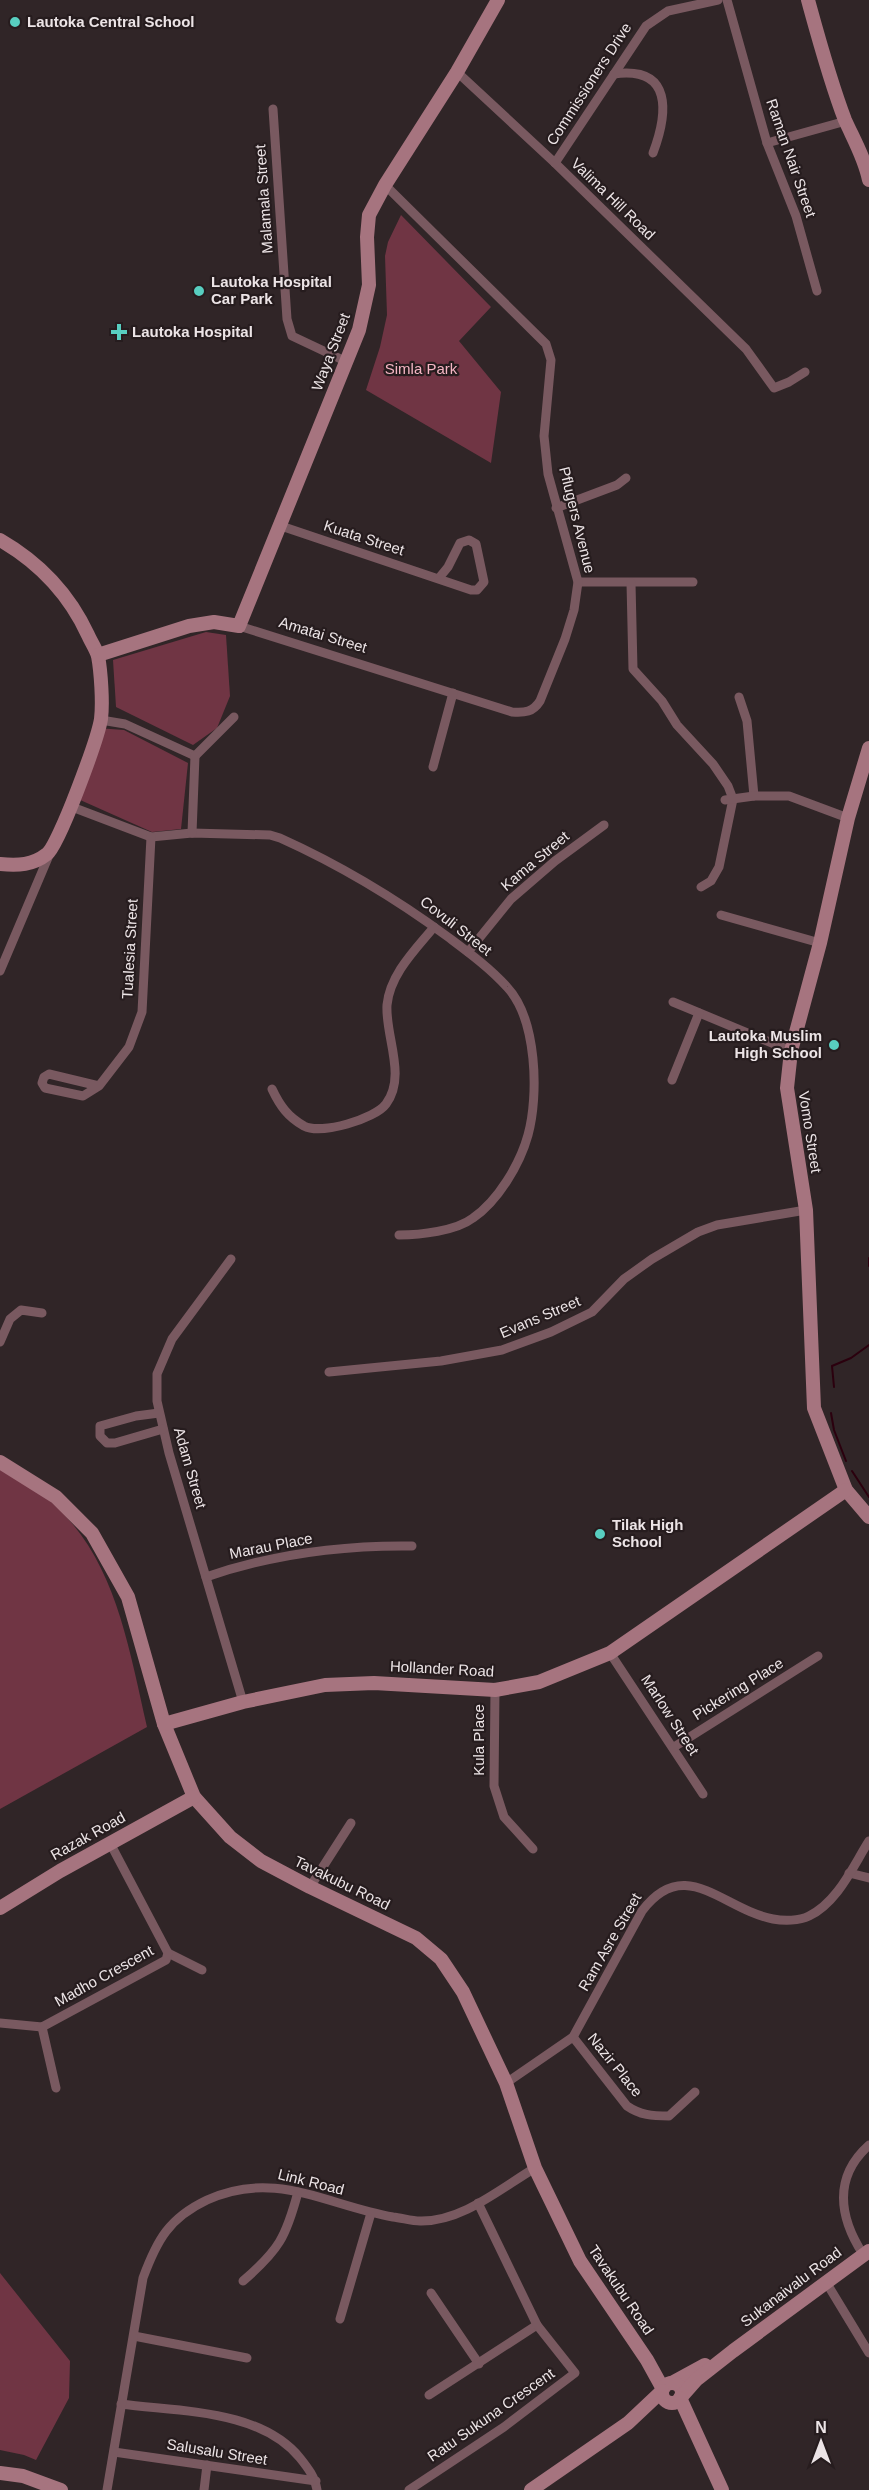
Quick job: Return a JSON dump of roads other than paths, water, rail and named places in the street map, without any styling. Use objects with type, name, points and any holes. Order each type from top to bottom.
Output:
[{"type":"main road","name":"Waya Street","points":[[239,626],[359,330],[369,285],[367,237],[369,215],[385,185],[457,72],[498,0]]},
{"type":"main road","points":[[808,0],[827,67],[846,121],[867,165],[869,180]]},
{"type":"main road","points":[[0,540],[41,568],[67,596],[98,655],[101,720],[72,807],[50,853],[36,861],[19,866],[0,864]]},
{"type":"main road","name":"Amatai Street","points":[[98,655],[189,626],[214,621],[239,626]]},
{"type":"main road","name":"Vomo Street","points":[[869,748],[867,771],[848,818],[820,943],[791,1051],[787,1088],[806,1210],[814,1408],[846,1490],[869,1516]]},
{"type":"main road","name":"Tavakubu Road","points":[[0,1462],[56,1497],[92,1533],[128,1597],[164,1724],[194,1797],[230,1837],[261,1861],[416,1938],[441,1959],[463,1992],[506,2083],[535,2168],[580,2261],[671,2393],[700,2444],[722,2490]]},
{"type":"main road","name":"Hollander Road","points":[[164,1724],[243,1701],[325,1685],[374,1683],[495,1690],[539,1682],[610,1653],[846,1490]]},
{"type":"main road","name":"Razak Road","points":[[0,1908],[194,1797]]},
{"type":"main road","name":"Sukanaivalu Road","points":[[531,2490],[734,2351],[866,2253]]},
{"type":"main road","points":[[0,2473],[23,2476],[61,2490]]},
{"type":"street","name":"Commissioners Drive","points":[[555,164],[633,42],[655,18],[668,11],[718,0]]},
{"type":"street","name":"Raman Nair Street","points":[[727,0],[767,143],[796,216],[817,291]]},
{"type":"street","name":"Valima Hill Road","points":[[457,72],[746,349],[774,388],[804,372]]},
{"type":"street","points":[[614,74],[645,75],[657,88],[664,110],[661,132],[653,153]]},
{"type":"street","name":"Malamala Street","points":[[273,109],[287,319],[292,336],[345,361]]},
{"type":"street","points":[[767,143],[846,121]]},
{"type":"street","name":"Pflugers Avenue","points":[[385,185],[546,344],[551,360],[544,436],[556,508],[578,582],[574,610],[565,639],[536,708]]},
{"type":"street","points":[[556,508],[617,485],[626,478]]},
{"type":"street","name":"Kuata Street","points":[[281,526],[471,590],[482,586],[484,574],[476,544],[469,540],[460,543],[448,567],[439,578]]},
{"type":"street","points":[[578,582],[693,582]]},
{"type":"street","points":[[631,583],[633,669],[662,701],[678,725],[713,764],[728,786],[729,799],[718,867],[711,881],[701,887]]},
{"type":"street","name":"Amatai Street","points":[[239,626],[512,712],[525,713],[536,708]]},
{"type":"street","points":[[433,767],[453,693]]},
{"type":"street","points":[[739,697],[747,721],[754,796]]},
{"type":"street","points":[[192,833],[195,756],[234,717]]},
{"type":"street","points":[[101,720],[125,724],[195,756]]},
{"type":"street","points":[[729,799],[789,796],[848,818]]},
{"type":"street","name":"Covuli Street","points":[[72,807],[151,837],[192,833],[270,835],[280,838],[396,900],[468,952],[508,987],[522,1009],[532,1052],[533,1102],[528,1136],[507,1179],[490,1202],[473,1219],[419,1235],[399,1235]]},
{"type":"street","name":"Kama Street","points":[[468,952],[511,899],[555,861],[604,825]]},
{"type":"street","name":"Tualesia Street","points":[[99,1086],[129,1047],[142,1012],[151,837]]},
{"type":"street","points":[[0,971],[50,853]]},
{"type":"street","points":[[721,915],[820,943]]},
{"type":"street","points":[[272,1089],[283,1111],[307,1128],[344,1125],[364,1119],[386,1105],[396,1074],[388,1035],[387,1003],[399,970],[434,927]]},
{"type":"street","points":[[673,1002],[791,1051]]},
{"type":"street","points":[[672,1080],[699,1013]]},
{"type":"street","points":[[49,1074],[99,1086],[83,1096],[45,1088],[42,1083],[44,1077],[49,1074]]},
{"type":"street","name":"Evans Street","points":[[329,1372],[441,1361],[502,1350],[551,1332],[592,1312],[624,1279],[698,1232],[717,1225],[806,1210]]},
{"type":"street","name":"Adam Street","points":[[231,1259],[172,1339],[157,1374],[159,1413],[163,1429],[243,1701]]},
{"type":"street","points":[[0,1342],[10,1319],[21,1310],[42,1313]]},
{"type":"street","points":[[159,1413],[136,1416],[100,1426],[100,1436],[106,1443],[115,1443],[163,1429]]},
{"type":"street","name":"Marau Place","points":[[206,1577],[283,1556],[343,1548],[412,1546]]},
{"type":"street","name":"Marlow Street","points":[[610,1653],[703,1794]]},
{"type":"street","name":"Pickering Place","points":[[674,1747],[818,1656]]},
{"type":"street","name":"Kula Place","points":[[495,1690],[494,1786],[504,1817],[533,1849]]},
{"type":"street","points":[[310,1887],[351,1822]]},
{"type":"street","name":"Ram Asre Street","points":[[506,2083],[573,2037],[642,1911],[661,1892],[679,1884],[696,1886],[757,1915],[782,1920],[809,1916],[837,1892],[869,1841]]},
{"type":"street","name":"Madho Crescent","points":[[42,2027],[166,1960],[168,1953],[110,1843]]},
{"type":"street","points":[[849,1874],[869,1878]]},
{"type":"street","points":[[168,1953],[202,1970]]},
{"type":"street","points":[[0,2023],[42,2027],[56,2088]]},
{"type":"street","name":"Nazir Place","points":[[573,2037],[627,2106],[635,2111],[648,2116],[669,2116],[695,2092]]},
{"type":"street","points":[[866,2253],[854,2240],[846,2220],[843,2185],[860,2153],[869,2145]]},
{"type":"street","name":"Link Road","points":[[107,2490],[143,2278],[155,2245],[173,2223],[192,2207],[227,2191],[253,2186],[282,2188],[371,2213],[420,2222],[447,2218],[478,2203],[535,2168]]},
{"type":"street","points":[[243,2280],[274,2252],[282,2238],[298,2192]]},
{"type":"street","name":"Ratu Sukuna Crescent","points":[[409,2490],[504,2427],[575,2373],[537,2325],[478,2203]]},
{"type":"street","points":[[340,2319],[371,2213]]},
{"type":"street","points":[[826,2282],[869,2353]]},
{"type":"street","points":[[431,2293],[478,2364]]},
{"type":"street","points":[[429,2395],[537,2325]]},
{"type":"street","points":[[134,2336],[247,2358]]},
{"type":"street","points":[[121,2404],[238,2419],[262,2428],[291,2447],[309,2469],[316,2486]]},
{"type":"street","name":"Salusalu Street","points":[[114,2452],[207,2465],[316,2486]]},
{"type":"street","points":[[204,2490],[207,2465]]},
{"type":"waterway","points":[[869,1258],[869,1266]]},
{"type":"waterway","points":[[834,1387],[832,1366],[851,1358],[869,1345]]},
{"type":"waterway","points":[[831,1413],[834,1430],[846,1461]]},
{"type":"waterway","points":[[852,1471],[869,1497]]},
{"type":"place","name":"Lautoka Central School","points":[[15,22]]},
{"type":"place","name":"Lautoka Hospital Car Park","points":[[199,291]]},
{"type":"place","name":"Lautoka Hospital","points":[[119,332]]},
{"type":"place","name":"Lautoka Muslim High School","points":[[834,1045]]},
{"type":"place","name":"Tilak High School","points":[[600,1534]]},
{"type":"park label","name":"Simla Park","points":[[421,369]]}]
